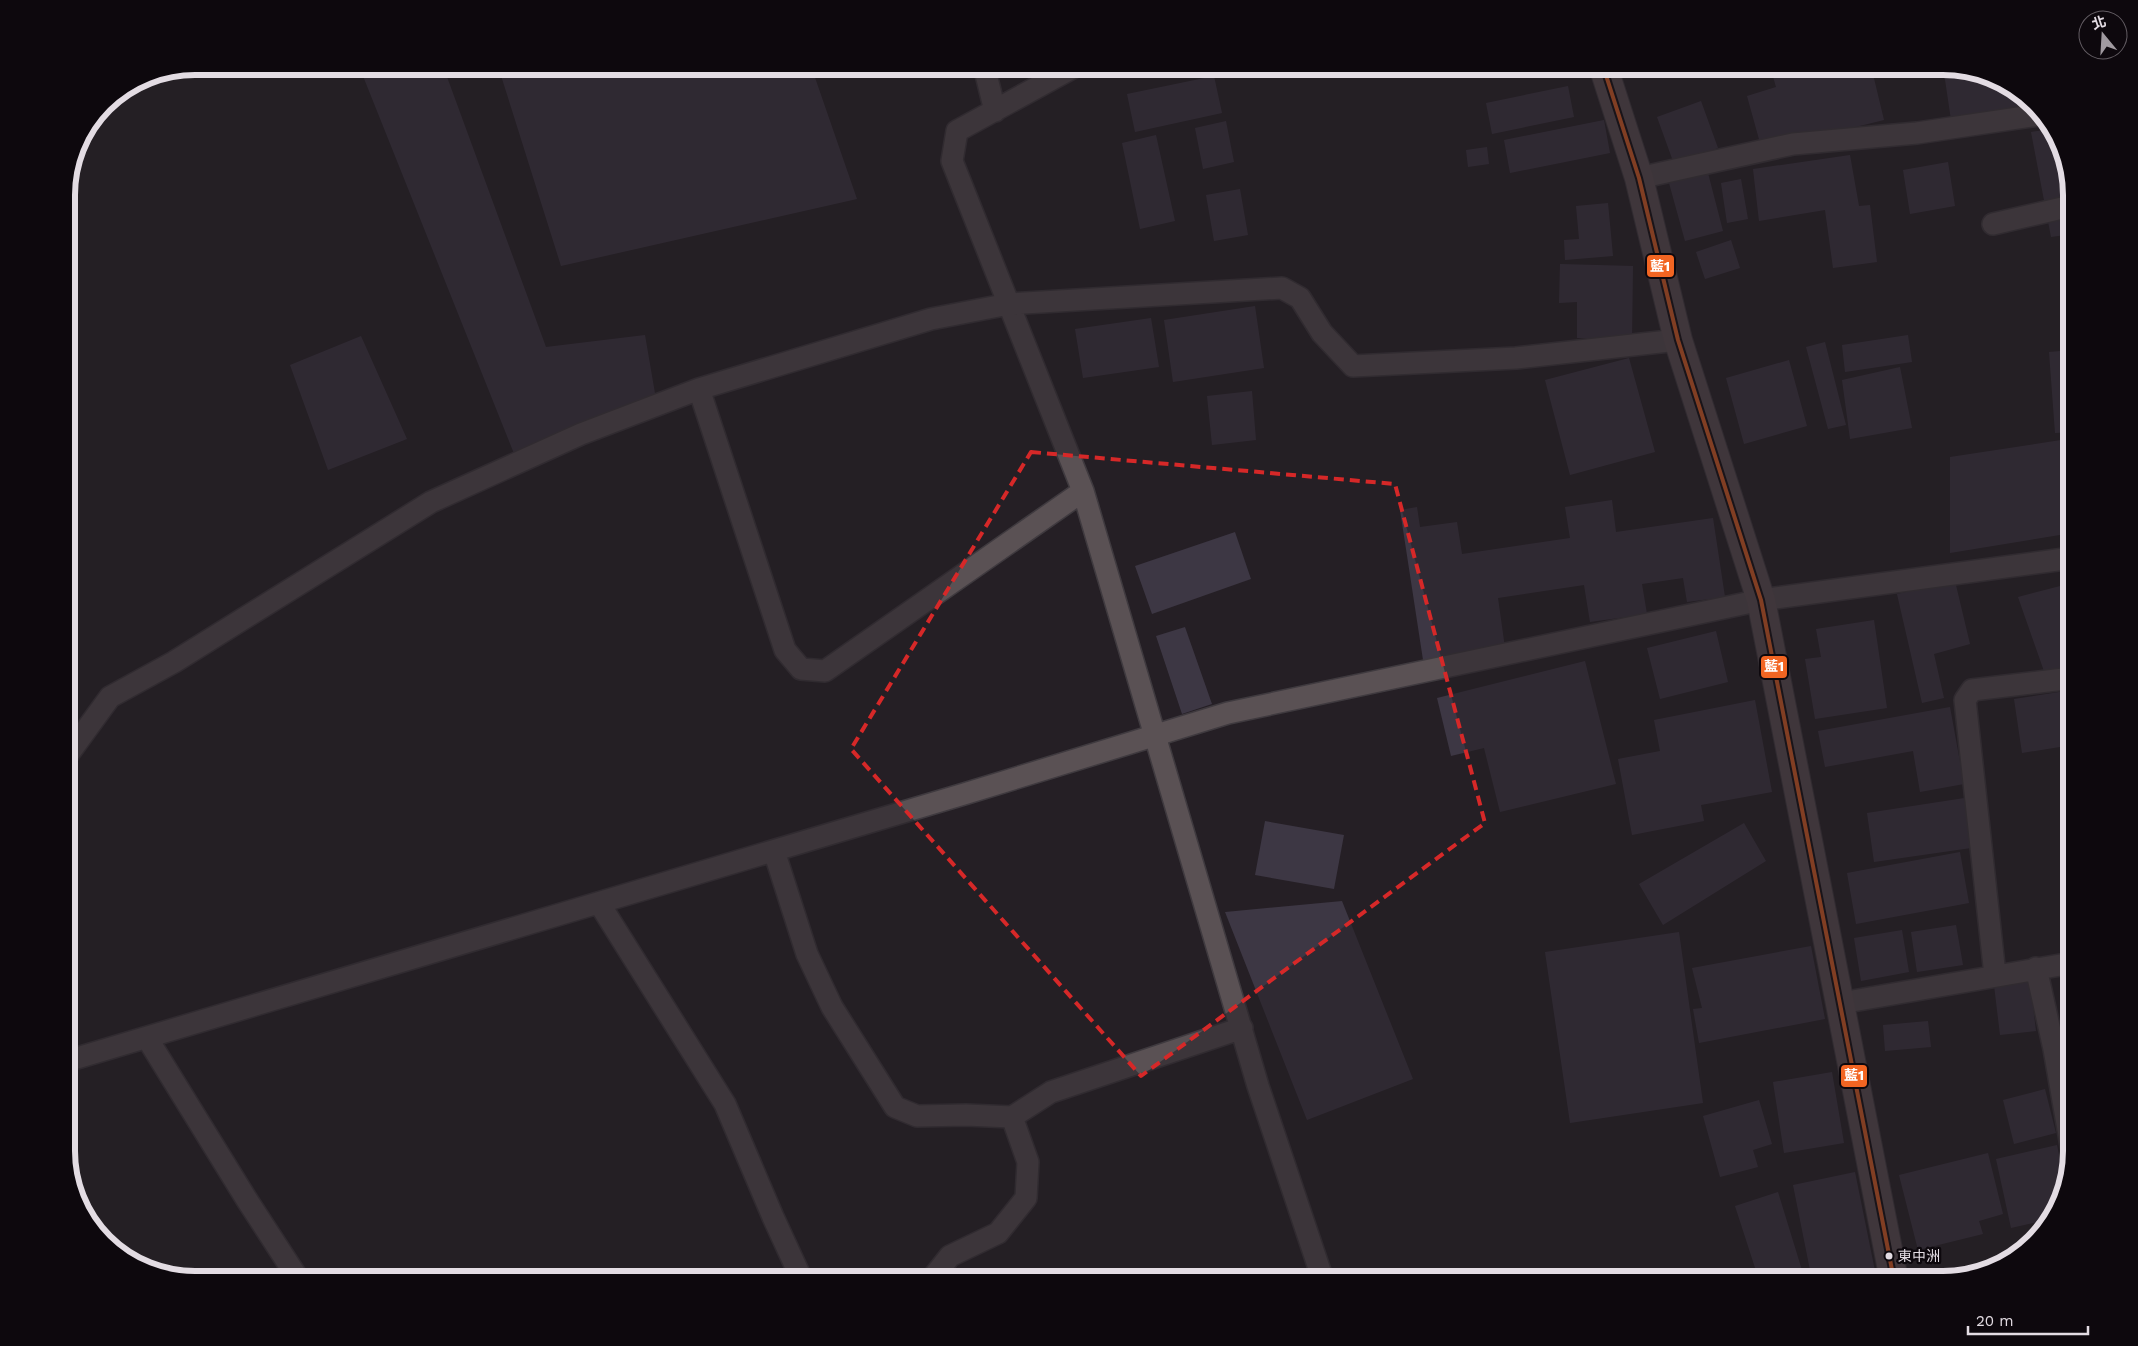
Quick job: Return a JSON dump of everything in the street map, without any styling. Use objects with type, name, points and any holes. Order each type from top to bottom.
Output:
[{"type":"street","points":[[1606,75],[1639,178],[1678,340],[1761,600],[1892,1271]]},
{"type":"lane","points":[[986,75],[995,111]]},
{"type":"lane","points":[[1060,75],[957,131],[952,161],[1083,491],[1258,1086],[1320,1271]]},
{"type":"lane","points":[[1639,178],[1793,144],[1917,133],[2033,116]]},
{"type":"lane","points":[[1993,224],[2063,208]]},
{"type":"lane","points":[[75,744],[110,697],[174,662],[431,502],[469,483],[581,434],[699,389],[931,320],[1009,304],[1282,288],[1300,298],[1322,333],[1353,366],[1516,358],[1678,340]]},
{"type":"lane","points":[[699,389],[785,650],[801,669],[825,671],[1083,491]]},
{"type":"lane","points":[[75,1058],[774,851],[1228,713],[1761,600],[2063,559]]},
{"type":"lane","points":[[1995,975],[1965,700],[1972,690],[2063,679]]},
{"type":"lane","points":[[774,851],[807,954],[832,1007],[895,1107],[917,1116],[966,1115],[1012,1117],[1051,1092],[1242,1028]]},
{"type":"lane","points":[[599,903],[725,1104],[798,1271]]},
{"type":"lane","points":[[1841,1003],[1995,975],[2063,965]]},
{"type":"lane","points":[[2036,968],[2063,1100]]},
{"type":"lane","points":[[147,1038],[293,1271]]},
{"type":"lane","points":[[938,1271],[950,1256],[998,1233],[1026,1198],[1028,1162],[1012,1117]]},
{"type":"highlighted area","points":[[1031,452],[1395,484],[1485,823],[1141,1076],[851,749]]},
{"type":"building","points":[[363,75],[446,75],[546,347],[645,335],[657,405],[517,461]]},
{"type":"building","points":[[501,75],[814,75],[857,199],[561,266]]},
{"type":"building","points":[[1773,75],[1873,75],[1884,120],[1762,150],[1747,96],[1776,87]]},
{"type":"building","points":[[1944,75],[1959,76],[1989,84],[2003,91],[2025,108],[1951,120]]},
{"type":"building","points":[[1214,76],[1222,113],[1135,132],[1127,94]]},
{"type":"building","points":[[1568,86],[1574,117],[1492,134],[1486,103]]},
{"type":"building","points":[[1701,101],[1718,148],[1674,164],[1657,117]]},
{"type":"building","points":[[1604,120],[1610,153],[1510,173],[1504,140]]},
{"type":"building","points":[[1226,121],[1234,162],[1203,169],[1195,128]]},
{"type":"building","points":[[2044,130],[2057,156],[2063,187],[2063,235],[2051,237],[2031,132]]},
{"type":"building","points":[[1156,135],[1175,221],[1140,229],[1122,143]]},
{"type":"building","points":[[1487,147],[1489,164],[1468,167],[1466,150]]},
{"type":"building","points":[[1850,155],[1859,206],[1870,205],[1877,262],[1833,268],[1825,210],[1759,221],[1753,169]]},
{"type":"building","points":[[1948,162],[1955,206],[1910,214],[1903,170]]},
{"type":"building","points":[[1708,173],[1723,231],[1685,241],[1669,183]]},
{"type":"building","points":[[1741,179],[1748,219],[1727,223],[1721,183]]},
{"type":"building","points":[[1240,189],[1248,235],[1214,241],[1206,195]]},
{"type":"building","points":[[1608,203],[1613,256],[1565,260],[1564,240],[1579,239],[1576,206]]},
{"type":"building","points":[[1731,240],[1740,268],[1705,279],[1696,252]]},
{"type":"building","points":[[1560,264],[1633,266],[1632,339],[1577,338],[1577,302],[1559,303]]},
{"type":"building","points":[[1255,306],[1264,368],[1173,382],[1164,320]]},
{"type":"building","points":[[1151,318],[1159,367],[1083,378],[1075,329]]},
{"type":"building","points":[[1908,335],[1912,362],[1845,372],[1842,345]]},
{"type":"building","points":[[361,336],[407,439],[328,470],[290,365]]},
{"type":"building","points":[[1825,342],[1846,425],[1828,429],[1806,347]]},
{"type":"building","points":[[2063,351],[2063,433],[2055,433],[2049,352]]},
{"type":"building","points":[[1629,358],[1655,452],[1570,475],[1545,380]]},
{"type":"building","points":[[1789,360],[1807,426],[1744,444],[1726,378]]},
{"type":"building","points":[[1900,367],[1912,428],[1850,439],[1842,380]]},
{"type":"building","points":[[1252,391],[1256,440],[1212,445],[1207,396]]},
{"type":"building","points":[[2061,440],[2063,451],[2063,534],[1950,553],[1950,457]]},
{"type":"building","points":[[1612,500],[1616,532],[1713,518],[1725,597],[1687,602],[1683,578],[1642,584],[1647,614],[1590,622],[1584,585],[1498,598],[1505,648],[1423,660],[1400,510],[1417,507],[1420,527],[1457,522],[1462,554],[1570,538],[1565,507]]},
{"type":"building","points":[[1235,532],[1251,579],[1152,614],[1135,566]]},
{"type":"building","points":[[1955,581],[1970,644],[1934,654],[1944,698],[1922,703],[1897,594]]},
{"type":"building","points":[[2063,585],[2063,673],[2045,674],[2018,597]]},
{"type":"building","points":[[1874,620],[1887,708],[1815,719],[1805,659],[1821,657],[1816,629]]},
{"type":"building","points":[[1185,627],[1212,704],[1182,714],[1156,636]]},
{"type":"building","points":[[1716,631],[1728,682],[1660,699],[1647,648]]},
{"type":"building","points":[[1585,661],[1616,784],[1500,812],[1484,748],[1451,756],[1437,698]]},
{"type":"building","points":[[2063,691],[2063,746],[2022,753],[2014,699]]},
{"type":"building","points":[[1755,700],[1772,792],[1701,805],[1704,821],[1632,835],[1618,759],[1660,751],[1654,720]]},
{"type":"building","points":[[1950,707],[1964,784],[1920,792],[1913,751],[1825,767],[1818,731]]},
{"type":"building","points":[[1971,797],[1978,847],[1874,862],[1867,813]]},
{"type":"building","points":[[1265,821],[1344,835],[1334,889],[1255,875]]},
{"type":"building","points":[[1744,823],[1766,861],[1663,925],[1639,884]]},
{"type":"building","points":[[1960,852],[1969,903],[1856,924],[1847,873]]},
{"type":"building","points":[[1342,901],[1413,1079],[1307,1120],[1225,912]]},
{"type":"building","points":[[1956,925],[1963,965],[1917,972],[1911,932]]},
{"type":"building","points":[[1902,930],[1909,972],[1861,981],[1854,938]]},
{"type":"building","points":[[1679,932],[1703,1103],[1570,1123],[1545,952]]},
{"type":"building","points":[[1811,946],[1825,1019],[1699,1043],[1693,1009],[1702,1008],[1692,968]]},
{"type":"building","points":[[2030,981],[2036,1031],[2000,1035],[1994,985]]},
{"type":"building","points":[[1928,1021],[1931,1047],[1885,1051],[1883,1025]]},
{"type":"building","points":[[1832,1072],[1844,1143],[1784,1153],[1773,1082]]},
{"type":"building","points":[[2045,1089],[2056,1133],[2014,1144],[2003,1100]]},
{"type":"building","points":[[1759,1100],[1772,1144],[1753,1150],[1758,1167],[1720,1177],[1703,1116]]},
{"type":"building","points":[[2057,1145],[2062,1168],[2059,1182],[2054,1197],[2040,1222],[2011,1228],[1996,1159]]},
{"type":"building","points":[[1988,1153],[2003,1214],[1979,1221],[1983,1234],[1918,1250],[1899,1175]]},
{"type":"building","points":[[1855,1172],[1875,1271],[1810,1271],[1793,1185]]},
{"type":"building","points":[[1778,1192],[1802,1271],[1756,1271],[1735,1206]]},
{"type":"transit line","name":"藍1","points":[[1606,75],[1639,178],[1678,340],[1761,600],[1892,1271]]},
{"type":"place","name":"東中洲","points":[[1889,1256]]}]
